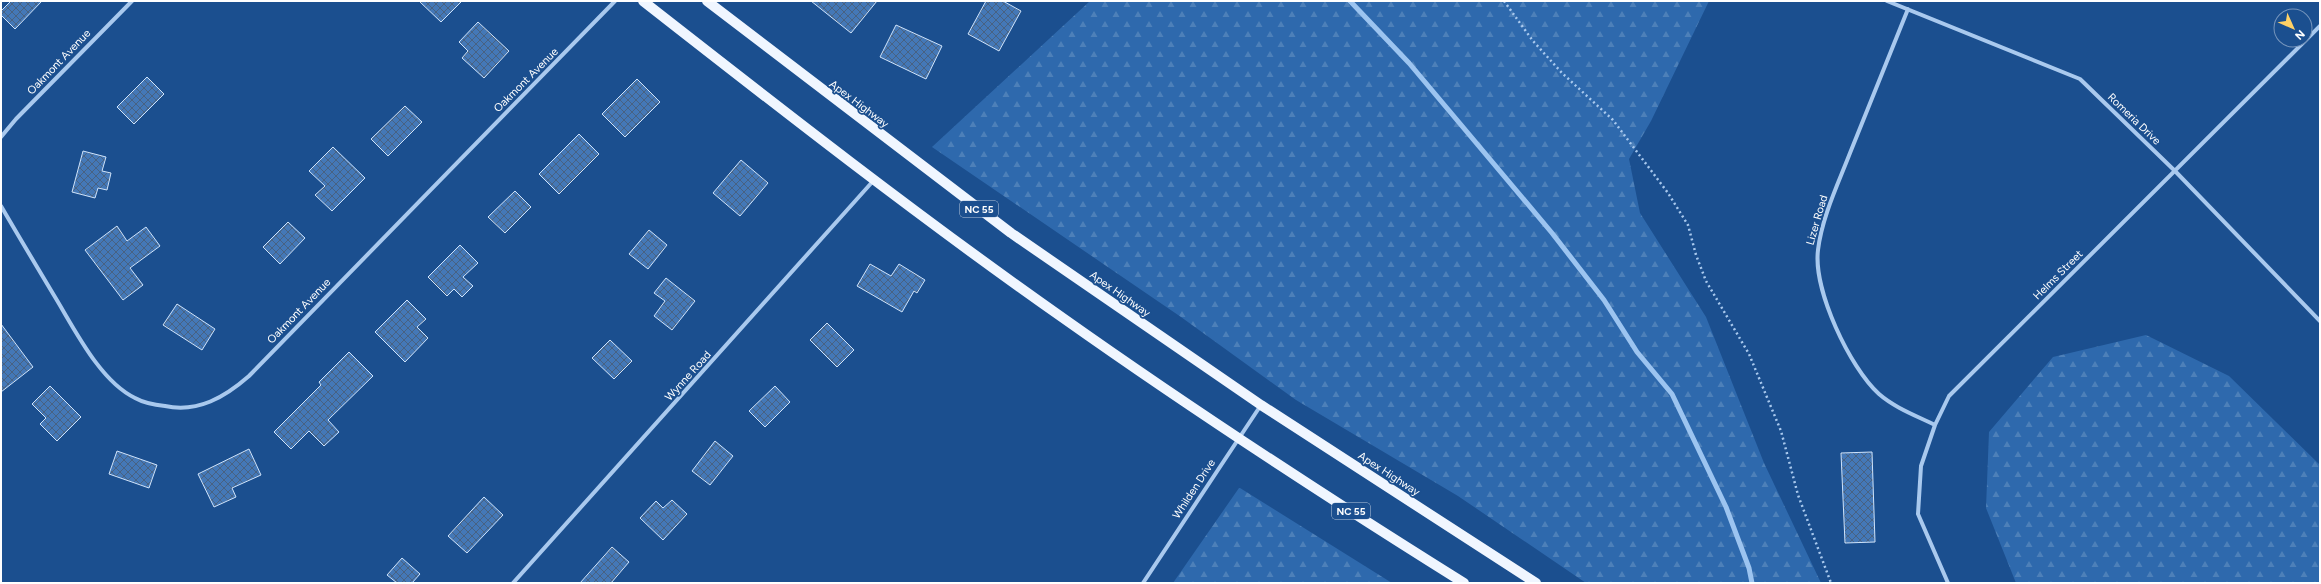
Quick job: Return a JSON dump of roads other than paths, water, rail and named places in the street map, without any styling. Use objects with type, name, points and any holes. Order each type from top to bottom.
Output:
[{"type":"main road","name":"NC 55","points":[[643,1],[875,180],[1064,319],[1239,437],[1464,583]]},
{"type":"main road","name":"Apex Highway","points":[[707,1],[883,137],[1011,233],[1260,405],[1536,583]]},
{"type":"street","name":"Oakmont Avenue","points":[[1,137],[16,119],[132,1]]},
{"type":"street","name":"Oakmont Avenue","points":[[1,206],[83,344],[115,383],[136,399],[172,408],[186,408],[214,401],[225,396],[249,376],[615,1]]},
{"type":"street","name":"Romeria Drive","points":[[1887,1],[2080,79],[2175,171],[2320,321]]},
{"type":"street","name":"Lizer Road","points":[[1908,9],[1838,183],[1824,222],[1818,251],[1820,283],[1835,324],[1852,361],[1880,394],[1909,413],[1935,425]]},
{"type":"street","name":"Helms Street","points":[[1948,583],[1918,514],[1921,466],[1935,425],[1949,396],[2320,26]]},
{"type":"street","name":"Wynne Road","points":[[513,583],[875,180]]},
{"type":"street","name":"Whilden Drive","points":[[1143,583],[1260,405]]},
{"type":"waterway","points":[[1350,1],[1409,63],[1552,233],[1604,300],[1637,352],[1672,394],[1726,507],[1749,568],[1752,583]]}]
